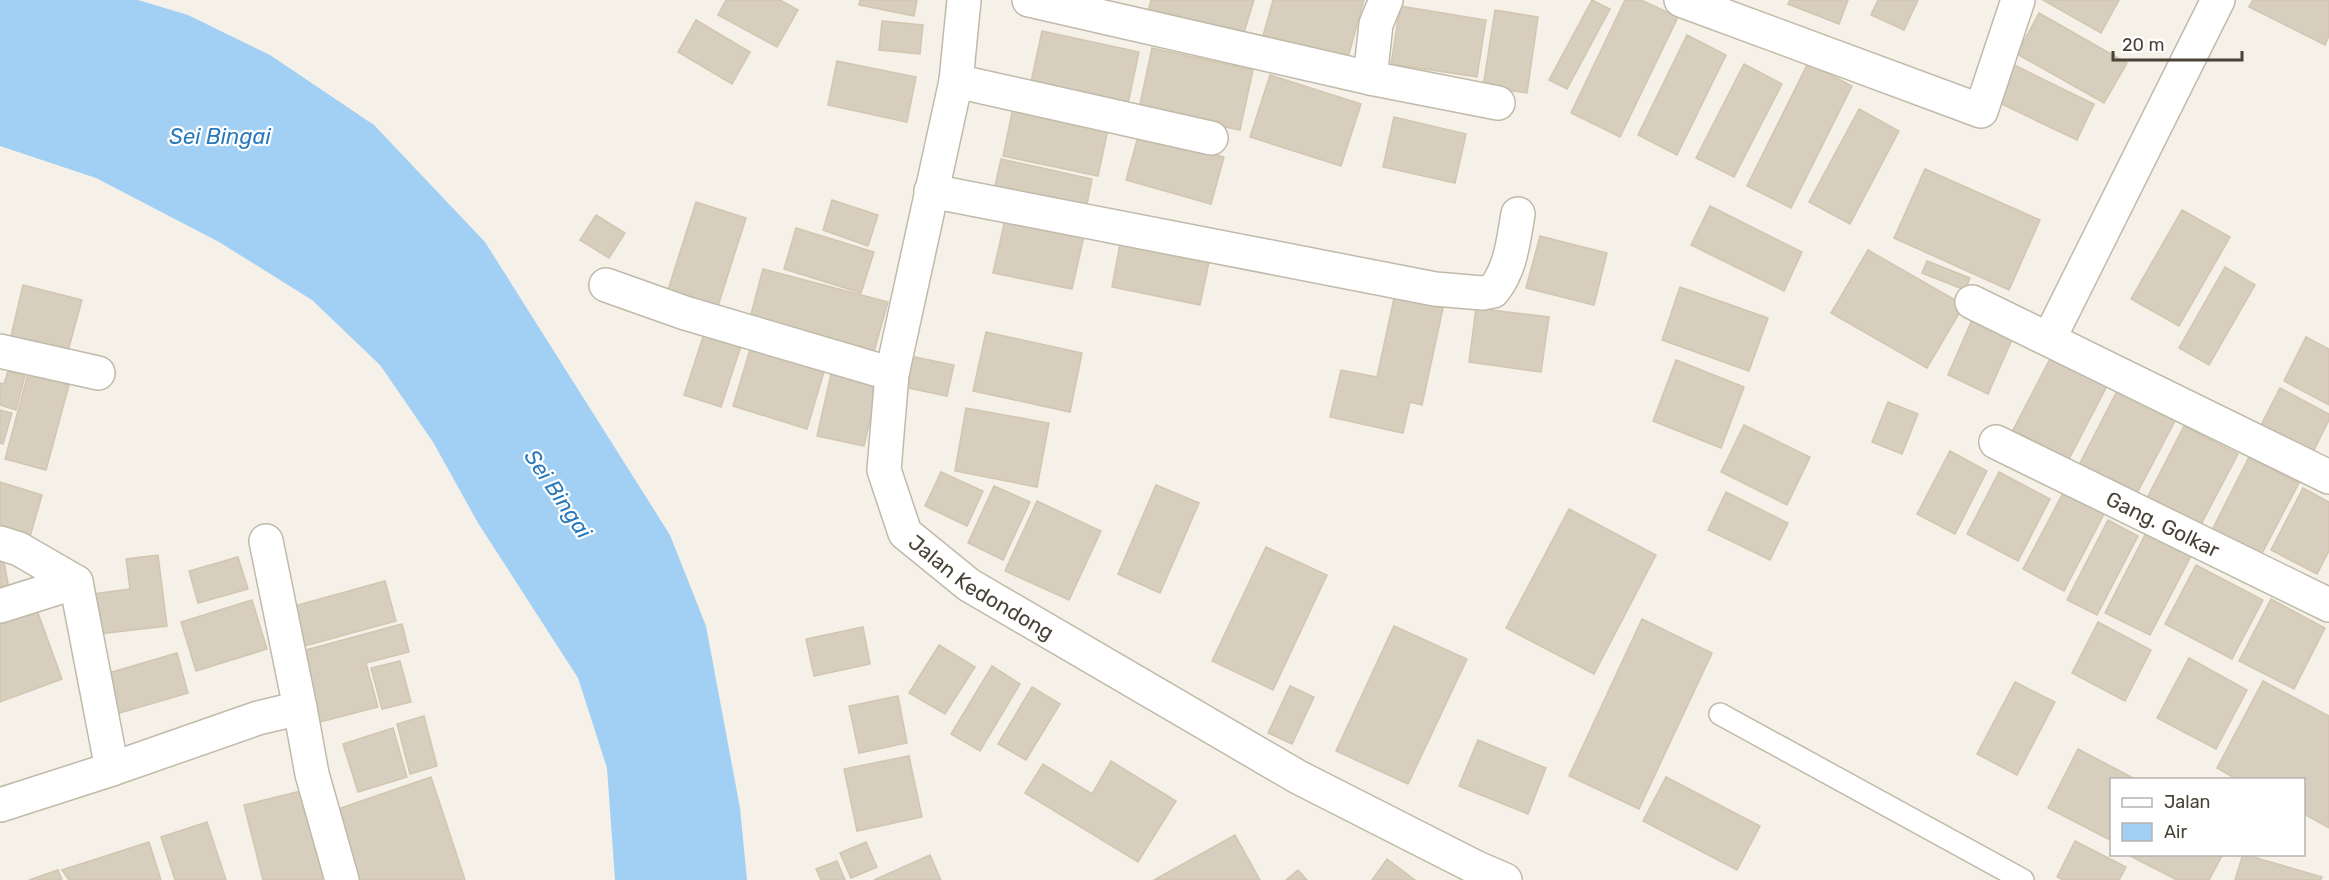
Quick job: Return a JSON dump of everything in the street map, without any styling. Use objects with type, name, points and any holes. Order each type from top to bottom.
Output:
[{"type":"street","name":"Jalan Kedondong","points":[[964,0],[956,81],[892,374],[884,470],[904,533],[969,585],[1298,777],[1483,876]]},
{"type":"street","points":[[1029,0],[1370,78],[1498,103]]},
{"type":"street","points":[[1370,78],[1376,24],[1386,0]]},
{"type":"street","points":[[1681,0],[1981,111],[2018,0]]},
{"type":"street","points":[[2049,339],[2218,0]]},
{"type":"street","points":[[956,81],[1210,138]]},
{"type":"street","points":[[931,190],[1435,289],[1482,293],[1493,291],[1504,278],[1510,260],[1518,214]]},
{"type":"street","points":[[606,285],[685,313],[892,374]]},
{"type":"street","points":[[1971,302],[2329,477]]},
{"type":"street","points":[[0,351],[98,373]]},
{"type":"street","name":"Gang. Golkar","points":[[1996,442],[2329,605]]},
{"type":"street","points":[[266,541],[312,774],[342,880]]},
{"type":"street","points":[[0,543],[19,549],[76,582],[112,769]]},
{"type":"street","points":[[0,606],[76,582]]},
{"type":"street","points":[[0,805],[258,718],[300,708]]},
{"type":"lane","points":[[1720,714],[2023,880]]},
{"type":"water","name":"Sei Bingai","points":[[0,0],[138,0],[188,15],[270,55],[374,125],[485,242],[670,535],[706,626],[740,808],[747,880],[615,880],[607,768],[578,678],[478,523],[433,442],[380,365],[312,300],[219,242],[96,178],[0,146]]},
{"type":"building","points":[[726,0],[780,0],[798,10],[777,47],[718,15]]},
{"type":"building","points":[[860,0],[917,0],[914,16],[859,5]]},
{"type":"building","points":[[1151,0],[1254,0],[1242,39],[1148,12]]},
{"type":"building","points":[[1273,0],[1364,0],[1345,68],[1261,43]]},
{"type":"building","points":[[1592,0],[1610,9],[1567,89],[1549,80]]},
{"type":"building","points":[[1625,0],[1641,0],[1678,17],[1620,137],[1571,113]]},
{"type":"building","points":[[1790,0],[1848,0],[1839,24],[1788,4]]},
{"type":"building","points":[[1878,0],[1918,0],[1904,30],[1871,15]]},
{"type":"building","points":[[2043,0],[2119,0],[2101,33]]},
{"type":"building","points":[[2253,0],[2329,0],[2329,36],[2325,45],[2249,7]]},
{"type":"building","points":[[1400,6],[1486,20],[1477,77],[1391,64]]},
{"type":"building","points":[[1495,10],[1538,17],[1527,93],[1483,87]]},
{"type":"building","points":[[2039,13],[2127,63],[2104,103],[2017,54]]},
{"type":"building","points":[[696,20],[750,52],[732,84],[678,52]]},
{"type":"building","points":[[882,21],[923,25],[920,54],[879,50]]},
{"type":"building","points":[[1042,31],[1139,52],[1127,108],[1030,87]]},
{"type":"building","points":[[1687,35],[1726,55],[1677,155],[1638,135]]},
{"type":"building","points":[[1152,48],[1253,70],[1240,130],[1139,109]]},
{"type":"building","points":[[837,61],[916,77],[907,122],[828,105]]},
{"type":"building","points":[[2008,62],[2094,104],[2077,140],[1991,99]]},
{"type":"building","points":[[1808,63],[1852,86],[1791,208],[1747,186]]},
{"type":"building","points":[[1744,64],[1782,84],[1734,177],[1696,158]]},
{"type":"building","points":[[1270,75],[1361,104],[1341,166],[1250,137]]},
{"type":"building","points":[[1013,108],[1108,129],[1098,176],[1003,156]]},
{"type":"building","points":[[1859,109],[1899,131],[1850,224],[1809,202]]},
{"type":"building","points":[[1394,117],[1466,134],[1455,183],[1383,167]]},
{"type":"building","points":[[1139,133],[1224,157],[1211,204],[1126,180]]},
{"type":"building","points":[[1001,159],[1092,179],[1085,214],[993,195]]},
{"type":"building","points":[[1925,169],[2040,220],[2009,290],[1894,238]]},
{"type":"building","points":[[832,200],[878,215],[868,246],[823,230]]},
{"type":"building","points":[[696,202],[746,218],[717,309],[667,293]]},
{"type":"building","points":[[1710,206],[1802,252],[1784,291],[1691,245]]},
{"type":"building","points":[[2182,210],[2230,237],[2179,326],[2131,299]]},
{"type":"building","points":[[596,215],[625,233],[609,258],[580,240]]},
{"type":"building","points":[[1005,220],[1084,236],[1072,289],[993,273]]},
{"type":"building","points":[[796,228],[874,252],[861,293],[784,269]]},
{"type":"building","points":[[1540,236],[1607,253],[1594,305],[1526,288]]},
{"type":"building","points":[[1120,244],[1209,262],[1200,305],[1112,287]]},
{"type":"building","points":[[1868,250],[1964,305],[1927,368],[1831,313]]},
{"type":"building","points":[[1927,261],[1970,278],[1965,290],[1922,273]]},
{"type":"building","points":[[2225,267],[2255,285],[2209,365],[2179,348]]},
{"type":"building","points":[[763,269],[888,302],[873,355],[749,322]]},
{"type":"building","points":[[23,285],[82,300],[68,351],[11,336]]},
{"type":"building","points":[[1680,287],[1768,318],[1749,371],[1662,340]]},
{"type":"building","points":[[1396,289],[1445,299],[1422,405],[1410,402],[1403,433],[1330,417],[1341,370],[1377,377]]},
{"type":"building","points":[[1476,308],[1549,317],[1541,372],[1469,362]]},
{"type":"building","points":[[1975,313],[2016,331],[1988,394],[1948,375]]},
{"type":"building","points":[[705,331],[742,343],[721,407],[684,395]]},
{"type":"building","points":[[986,332],[1082,353],[1070,412],[973,391]]},
{"type":"building","points":[[2306,337],[2329,349],[2329,405],[2284,381]]},
{"type":"building","points":[[752,343],[826,365],[807,429],[733,406]]},
{"type":"building","points":[[905,355],[954,365],[947,396],[898,386]]},
{"type":"building","points":[[2051,357],[2107,386],[2069,459],[2013,430]]},
{"type":"building","points":[[1676,360],[1744,387],[1721,448],[1653,421]]},
{"type":"building","points":[[832,370],[879,382],[864,446],[817,436]]},
{"type":"building","points":[[8,371],[25,376],[16,410],[0,405],[0,383],[4,384]]},
{"type":"building","points":[[28,374],[69,385],[46,470],[5,459]]},
{"type":"building","points":[[2280,388],[2329,414],[2329,420],[2312,454],[2260,427]]},
{"type":"building","points":[[2118,389],[2176,419],[2135,497],[2078,467]]},
{"type":"building","points":[[1888,402],[1918,414],[1902,454],[1872,442]]},
{"type":"building","points":[[966,408],[1049,423],[1037,487],[955,471]]},
{"type":"building","points":[[0,410],[12,413],[3,444],[0,443]]},
{"type":"building","points":[[1744,425],[1810,457],[1787,505],[1721,472]]},
{"type":"building","points":[[2184,426],[2238,454],[2197,532],[2144,504]]},
{"type":"building","points":[[1950,451],[1987,471],[1955,534],[1917,514]]},
{"type":"building","points":[[2249,457],[2299,483],[2259,559],[2210,534]]},
{"type":"building","points":[[941,472],[983,491],[967,526],[925,506]]},
{"type":"building","points":[[1999,472],[2050,499],[2018,561],[1967,534]]},
{"type":"building","points":[[0,482],[42,495],[27,547],[0,540]]},
{"type":"building","points":[[1156,485],[1199,503],[1160,593],[1118,574]]},
{"type":"building","points":[[994,486],[1030,502],[1003,560],[968,543]]},
{"type":"building","points":[[2303,488],[2329,502],[2329,551],[2317,574],[2271,550]]},
{"type":"building","points":[[1726,492],[1788,523],[1770,560],[1708,530]]},
{"type":"building","points":[[2063,493],[2104,514],[2064,591],[2023,569]]},
{"type":"building","points":[[1037,501],[1101,531],[1069,600],[1005,571]]},
{"type":"building","points":[[1569,509],[1656,555],[1594,674],[1506,628]]},
{"type":"building","points":[[2108,520],[2138,536],[2097,615],[2067,600]]},
{"type":"building","points":[[2146,533],[2191,556],[2150,635],[2105,613]]},
{"type":"building","points":[[1266,547],[1327,575],[1273,690],[1212,661]]},
{"type":"building","points":[[158,555],[167,626],[91,635],[86,595],[130,589],[126,559]]},
{"type":"building","points":[[0,556],[3,556],[10,595],[0,597]]},
{"type":"building","points":[[238,557],[248,589],[198,603],[189,571]]},
{"type":"building","points":[[2196,565],[2263,600],[2232,659],[2165,624]]},
{"type":"building","points":[[385,581],[396,621],[297,648],[287,608]]},
{"type":"building","points":[[2271,599],[2325,628],[2294,689],[2239,661]]},
{"type":"building","points":[[252,600],[267,649],[196,671],[181,622]]},
{"type":"building","points":[[34,602],[62,679],[0,702],[0,614]]},
{"type":"building","points":[[1642,619],[1712,653],[1639,809],[1569,776]]},
{"type":"building","points":[[2098,622],[2151,650],[2125,701],[2072,673]]},
{"type":"building","points":[[402,624],[409,652],[366,663],[378,707],[316,723],[298,652]]},
{"type":"building","points":[[1394,626],[1467,659],[1408,784],[1336,751]]},
{"type":"building","points":[[863,627],[870,664],[814,676],[806,639]]},
{"type":"building","points":[[939,645],[975,667],[945,714],[909,693]]},
{"type":"building","points":[[177,653],[188,693],[116,714],[105,674]]},
{"type":"building","points":[[2189,658],[2247,690],[2216,749],[2157,718]]},
{"type":"building","points":[[400,661],[411,702],[382,709],[371,668]]},
{"type":"building","points":[[992,666],[1020,684],[980,751],[951,734]]},
{"type":"building","points":[[2263,681],[2329,716],[2329,828],[2305,815],[2305,778],[2234,778],[2217,768]]},
{"type":"building","points":[[2015,682],[2055,702],[2017,775],[1977,754]]},
{"type":"building","points":[[1290,686],[1314,697],[1292,744],[1268,733]]},
{"type":"building","points":[[1032,687],[1060,704],[1026,760],[998,744]]},
{"type":"building","points":[[898,696],[907,743],[859,753],[849,706]]},
{"type":"building","points":[[424,716],[437,766],[410,774],[397,724]]},
{"type":"building","points":[[393,728],[407,777],[358,792],[343,744]]},
{"type":"building","points":[[1478,740],[1546,768],[1528,814],[1459,786]]},
{"type":"building","points":[[2078,749],[2133,778],[2110,778],[2110,840],[2048,808]]},
{"type":"building","points":[[909,756],[922,817],[857,831],[844,769]]},
{"type":"building","points":[[1111,761],[1176,801],[1138,862],[1025,793],[1043,764],[1092,794]]},
{"type":"building","points":[[431,777],[465,880],[358,880],[335,810]]},
{"type":"building","points":[[1666,777],[1760,826],[1737,870],[1643,821]]},
{"type":"building","points":[[309,789],[330,877],[317,880],[263,880],[244,805]]},
{"type":"building","points":[[207,822],[226,880],[175,880],[161,837]]},
{"type":"building","points":[[1235,835],[1260,880],[1154,880]]},
{"type":"building","points":[[2075,841],[2126,867],[2119,880],[2063,880],[2057,877]]},
{"type":"building","points":[[149,842],[161,880],[69,880],[62,870]]},
{"type":"building","points":[[866,842],[877,867],[851,878],[840,853]]},
{"type":"building","points":[[930,855],[941,880],[874,880]]},
{"type":"building","points":[[2130,856],[2222,856],[2209,880],[2177,880]]},
{"type":"building","points":[[2242,856],[2250,856],[2322,877],[2321,880],[2235,880]]},
{"type":"building","points":[[1387,859],[1415,880],[1372,880]]},
{"type":"building","points":[[837,861],[845,880],[821,880],[816,869]]},
{"type":"building","points":[[58,870],[62,880],[29,880]]},
{"type":"building","points":[[1298,870],[1307,880],[1286,880]]}]
